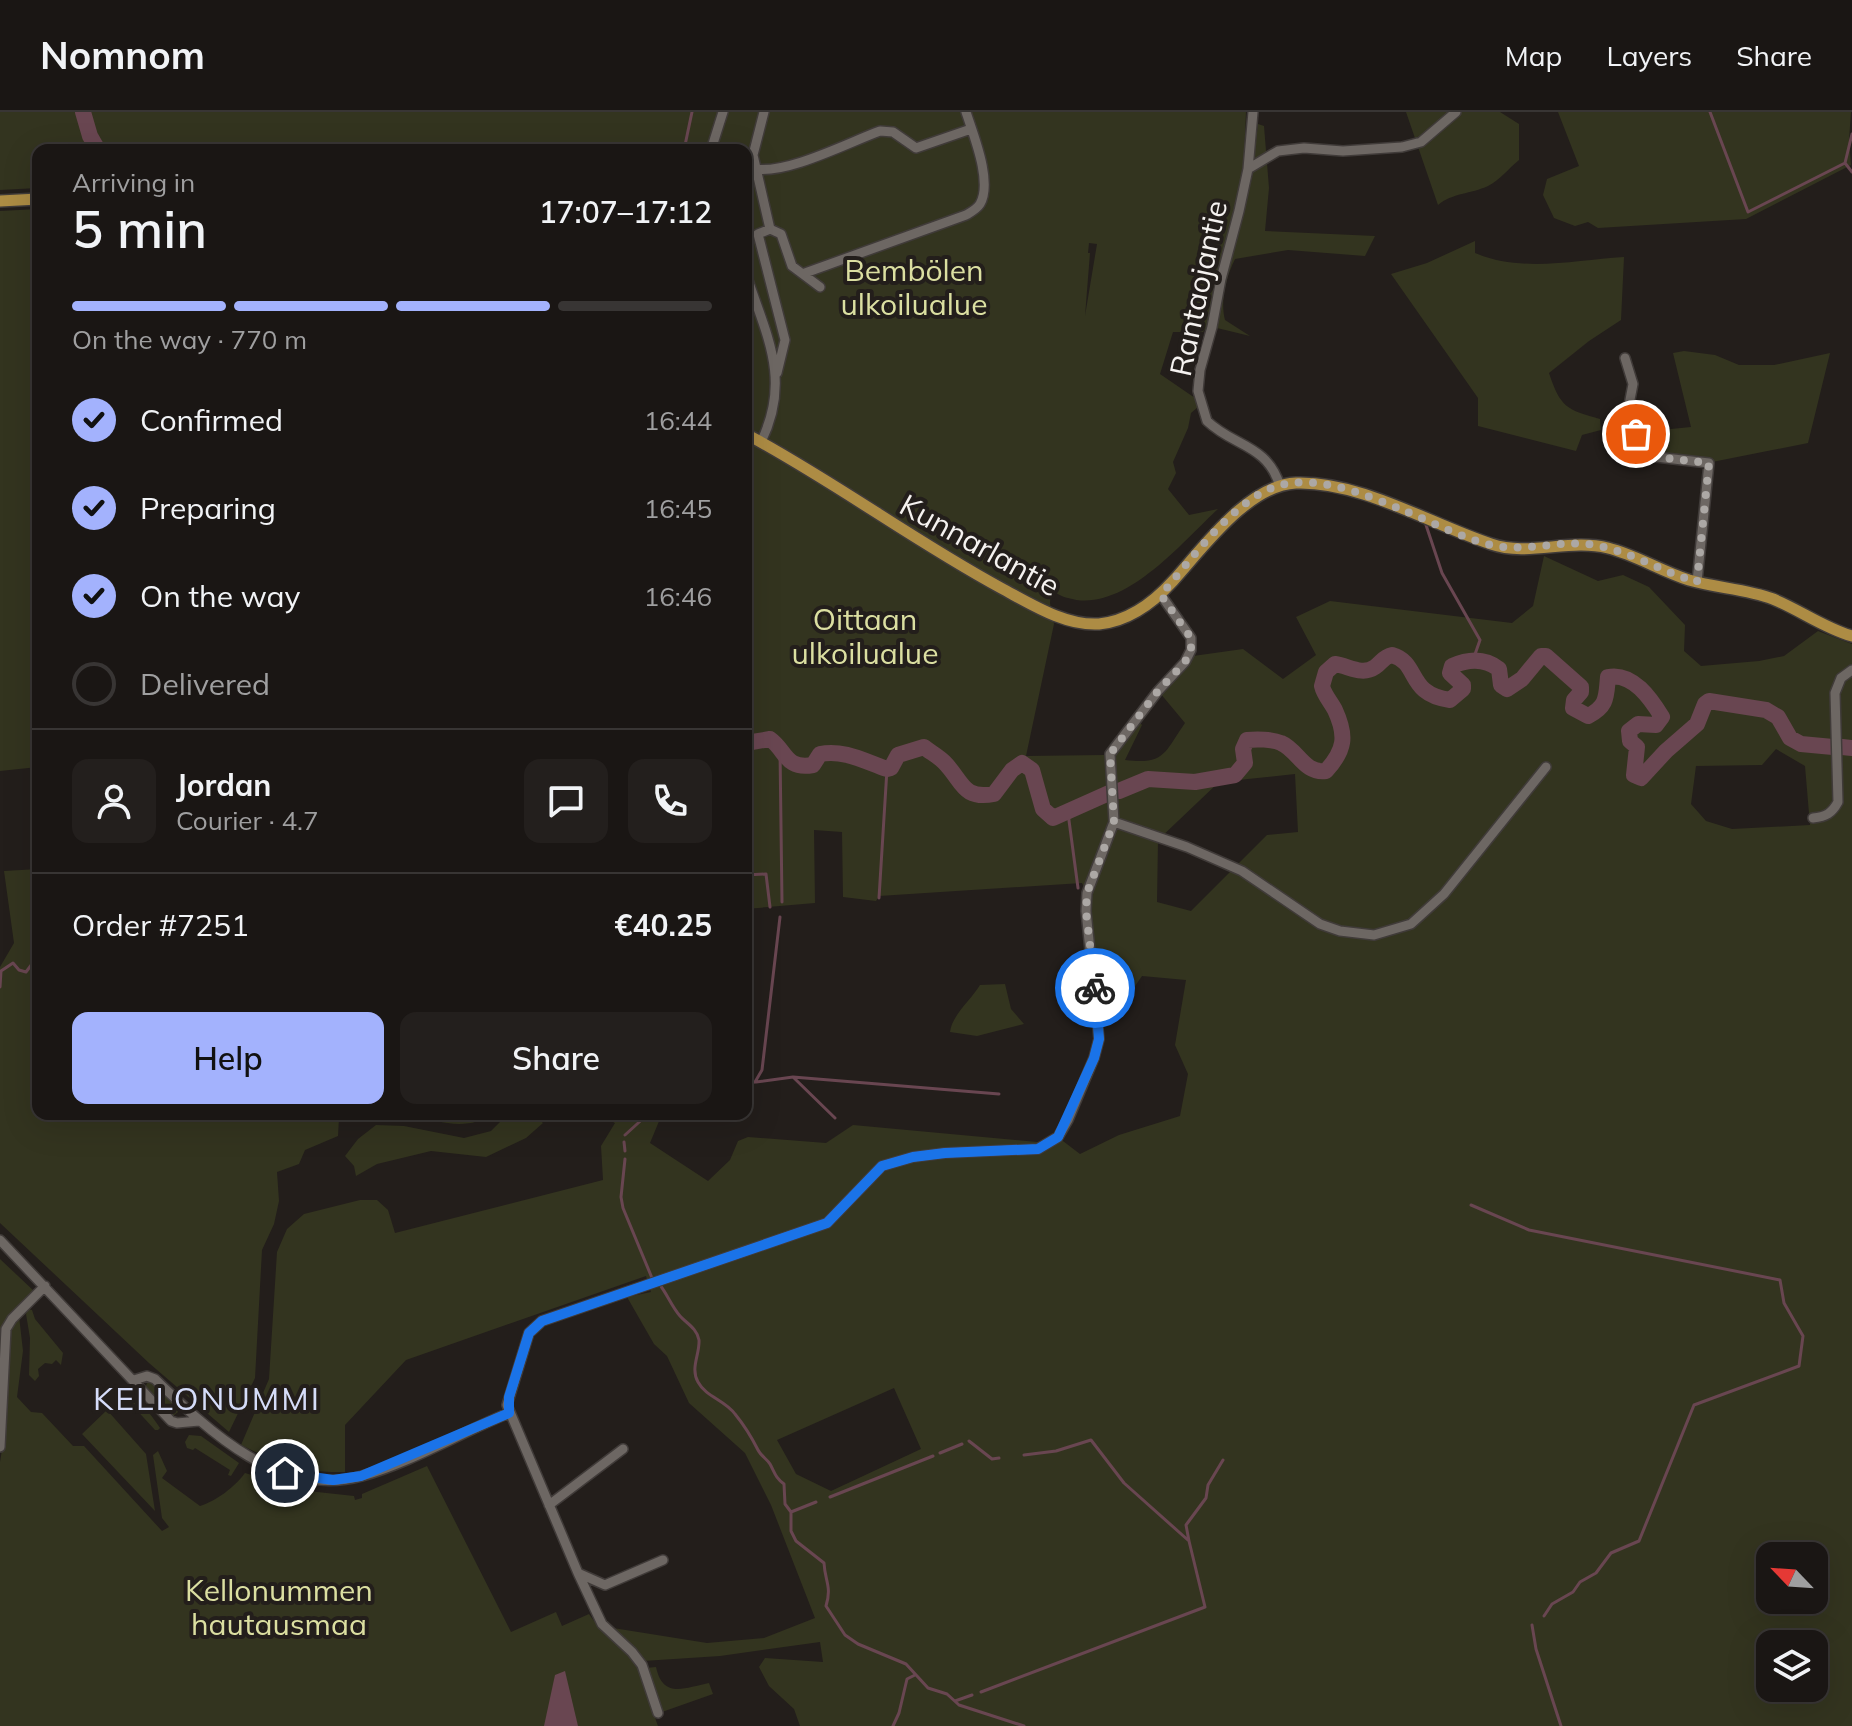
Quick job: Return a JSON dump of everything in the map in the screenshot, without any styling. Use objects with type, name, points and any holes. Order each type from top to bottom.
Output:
[{"type":"main road","points":[[0,201],[32,199]]},
{"type":"main road","name":"Kunnarlantie","points":[[752,437],[950,560],[1056,616],[1083,623],[1100,624],[1140,610],[1161,595],[1249,502],[1280,486],[1296,483],[1346,490],[1495,546],[1523,548],[1581,544],[1610,548],[1697,582],[1772,599],[1852,636]]},
{"type":"street","points":[[713,144],[723,112]]},
{"type":"street","points":[[764,112],[753,155],[770,229]]},
{"type":"street","points":[[805,273],[966,215],[977,208],[983,200],[983,170],[980,149],[966,112]]},
{"type":"street","name":"Rantaojantie","points":[[1253,112],[1248,169],[1200,370],[1198,391],[1207,421],[1263,455],[1275,469],[1280,486]]},
{"type":"street","points":[[1248,169],[1278,151],[1304,148],[1354,151],[1402,147],[1421,142],[1456,112]]},
{"type":"street","points":[[755,169],[793,165],[880,131],[893,132],[916,148],[971,129]]},
{"type":"street","points":[[761,442],[773,410],[785,340],[758,240],[762,231],[770,229],[781,234],[792,266],[820,287]]},
{"type":"street","points":[[752,293],[777,373]]},
{"type":"street","points":[[1625,358],[1633,384],[1629,405],[1636,434],[1656,457],[1709,463],[1697,582]]},
{"type":"street","points":[[658,1713],[642,1665],[602,1624],[509,1413],[509,1397],[529,1333],[535,1325],[827,1223],[882,1166],[913,1157],[945,1153],[1038,1149],[1058,1137],[1089,1070],[1099,1039],[1086,911],[1087,893],[1114,822],[1110,754],[1158,691],[1185,662],[1191,650],[1191,638],[1161,595]]},
{"type":"street","points":[[1813,818],[1833,811],[1838,802],[1835,693],[1841,678],[1852,670]]},
{"type":"street","points":[[1114,822],[1187,847],[1242,871],[1320,924],[1340,931],[1374,935],[1411,924],[1444,894],[1546,767]]},
{"type":"street","points":[[0,1240],[171,1421],[199,1421]]},
{"type":"street","points":[[0,1447],[6,1329],[45,1286]]},
{"type":"street","points":[[134,1380],[147,1376],[155,1379],[199,1421],[250,1458],[285,1473],[333,1480],[361,1476],[509,1413]]},
{"type":"street","points":[[549,1505],[623,1449]]},
{"type":"street","points":[[578,1573],[605,1585],[663,1560]]},
{"type":"green space","points":[[0,112],[1246,112],[1244,161],[1208,325],[1203,332],[1173,332],[1160,374],[1195,398],[1198,407],[1191,413],[1173,462],[1176,473],[1168,489],[1189,515],[1218,509],[1150,572],[1110,596],[1089,600],[1066,597],[1051,590],[1054,624],[1026,756],[1105,755],[1114,758],[1119,745],[1138,721],[1142,725],[1125,760],[1148,761],[1162,755],[1185,723],[1160,693],[1193,656],[1243,649],[1283,679],[1316,655],[1296,617],[1330,601],[1512,623],[1533,606],[1544,556],[1598,581],[1623,575],[1649,587],[1685,625],[1684,651],[1701,666],[1784,656],[1818,631],[1852,644],[1852,1726],[800,1726],[794,1709],[769,1686],[759,1667],[765,1658],[823,1662],[820,1642],[720,1656],[643,1661],[613,1628],[707,1643],[764,1638],[815,1618],[771,1505],[745,1453],[689,1403],[667,1356],[654,1344],[627,1297],[651,1292],[646,1276],[406,1360],[345,1425],[345,1472],[291,1466],[241,1445],[269,1379],[277,1252],[287,1229],[304,1214],[360,1200],[377,1200],[388,1210],[395,1233],[603,1180],[601,1146],[615,1123],[609,1120],[660,1120],[650,1143],[708,1181],[730,1160],[738,1141],[748,1137],[826,1143],[853,1125],[1037,1142],[1059,1138],[1080,1154],[1119,1135],[1180,1116],[1188,1074],[1175,1045],[1186,980],[1142,976],[1129,995],[1108,994],[1102,1011],[1090,912],[1095,878],[1087,893],[1082,883],[879,896],[876,901],[843,897],[842,832],[814,830],[815,903],[752,908],[752,743],[766,740],[752,742],[752,144],[32,144],[32,188],[0,190]],"holes":[[[1089,243],[1097,244],[1085,316]],[[1776,749],[1805,766],[1810,825],[1732,829],[1706,821],[1691,804],[1696,766],[1762,765]],[[1295,774],[1298,832],[1267,835],[1191,911],[1157,902],[1158,840],[1219,782]],[[894,1388],[921,1449],[831,1491],[796,1474],[777,1440]]]},
{"type":"green space","points":[[1406,112],[1500,112],[1519,124],[1519,160],[1488,186],[1449,198],[1438,205]]},
{"type":"green space","points":[[1558,112],[1851,112],[1851,165],[1746,219],[1598,228],[1588,222],[1575,226],[1554,218],[1543,195],[1547,179],[1579,166]]},
{"type":"green space","points":[[1258,124],[1264,126],[1269,188],[1265,231],[1375,236],[1365,256],[1288,250],[1235,259],[1225,289],[1225,320],[1250,336],[1217,328],[1222,287],[1252,178]]},
{"type":"green space","points":[[32,209],[32,768],[0,771],[0,211]]},
{"type":"green space","points":[[1475,241],[1475,253],[1511,262],[1549,264],[1624,257],[1621,320],[1549,373],[1566,405],[1600,419],[1601,430],[1582,435],[1576,451],[1478,426],[1478,398],[1391,274],[1427,263]]},
{"type":"green space","points":[[1684,351],[1715,355],[1739,365],[1774,365],[1830,353],[1808,443],[1702,464],[1648,461],[1651,431],[1691,427],[1673,353]]},
{"type":"green space","points":[[32,869],[32,1120],[339,1120],[338,1136],[305,1150],[299,1164],[277,1172],[279,1201],[274,1224],[262,1250],[255,1378],[229,1432],[149,1363],[0,1223],[0,967],[14,943],[4,871]]},
{"type":"green space","points":[[1005,984],[1011,1009],[1024,1024],[977,1036],[950,1032],[958,1014],[980,985]]},
{"type":"green space","points":[[435,1120],[480,1120],[465,1124]]},
{"type":"green space","points":[[502,1120],[540,1120],[543,1123],[526,1138],[486,1157],[431,1151],[377,1164],[356,1176],[354,1166],[345,1156],[358,1139],[376,1125],[404,1126],[464,1138],[491,1131]]},
{"type":"green space","points":[[0,1259],[35,1292],[9,1317],[0,1374]]},
{"type":"green space","points":[[28,1309],[32,1310],[35,1319],[63,1353],[61,1365],[56,1360],[52,1364],[45,1363],[38,1369],[39,1376],[35,1381],[29,1375]]},
{"type":"green space","name":"Kellonummen hautausmaa","points":[[19,1316],[23,1351],[17,1397],[31,1412],[42,1413],[73,1446],[84,1446],[162,1531],[169,1527],[162,1518],[153,1455],[158,1451],[167,1471],[162,1478],[200,1506],[225,1493],[245,1473],[308,1491],[354,1496],[355,1500],[362,1498],[362,1494],[427,1466],[511,1632],[556,1612],[562,1626],[589,1614],[635,1662],[658,1726],[0,1726],[0,1462],[7,1418],[8,1336]]},
{"type":"green space","points":[[148,1382],[158,1385],[177,1404],[178,1412],[173,1416],[168,1414],[146,1392]]},
{"type":"green space","points":[[132,1398],[151,1415],[160,1428],[158,1430],[132,1405]]},
{"type":"green space","points":[[107,1410],[146,1454],[155,1511],[82,1434]]},
{"type":"green space","points":[[189,1435],[201,1436],[239,1463],[231,1476],[228,1475],[230,1470],[195,1448],[187,1448],[185,1442]]},
{"type":"green space","points":[[656,1667],[659,1677],[669,1687],[683,1689],[709,1683],[713,1694],[662,1712],[646,1668]]},
{"type":"shaded area","points":[[565,1671],[578,1726],[544,1726],[555,1675]]},
{"type":"waterway","points":[[83,112],[95,144]]},
{"type":"waterway","points":[[685,144],[692,112]]},
{"type":"waterway","points":[[1710,112],[1748,212],[1845,163],[1852,134]]},
{"type":"waterway","points":[[1845,163],[1852,172]]},
{"type":"waterway","points":[[1426,525],[1442,573],[1480,640],[1473,660]]},
{"type":"waterway","points":[[1119,791],[1148,779],[1195,782],[1235,775],[1245,763],[1243,749],[1247,740],[1281,743],[1312,769],[1326,771],[1342,742],[1339,719],[1322,686],[1326,672],[1335,664],[1360,671],[1370,670],[1392,655],[1407,665],[1426,692],[1450,700],[1463,689],[1463,685],[1450,673],[1452,666],[1470,661],[1488,663],[1499,669],[1501,685],[1507,689],[1522,679],[1541,656],[1546,656],[1581,687],[1573,708],[1588,716],[1603,704],[1608,677],[1625,679],[1647,695],[1662,717],[1656,725],[1638,724],[1629,731],[1630,741],[1637,747],[1634,775],[1641,778],[1697,724],[1709,701],[1766,710],[1778,717],[1790,738],[1801,744],[1833,747]]},
{"type":"waterway","points":[[752,742],[770,739],[797,765],[813,765],[820,754],[838,753],[887,769],[891,768],[898,755],[924,747],[944,762],[969,792],[983,795],[994,794],[1012,770],[1022,763],[1032,770],[1043,809],[1053,818],[1109,793]]},
{"type":"waterway","points":[[1842,747],[1852,748]]},
{"type":"waterway","points":[[780,751],[782,902]]},
{"type":"waterway","points":[[879,898],[887,769]]},
{"type":"waterway","points":[[1068,813],[1078,888]]},
{"type":"waterway","points":[[752,875],[766,874],[770,907]]},
{"type":"waterway","points":[[752,1082],[762,1070],[780,917]]},
{"type":"waterway","points":[[0,987],[1,971],[13,963],[26,972],[32,964]]},
{"type":"waterway","points":[[793,1077],[999,1094]]},
{"type":"waterway","points":[[756,1082],[793,1077],[835,1118]]},
{"type":"waterway","points":[[625,1135],[641,1120]]},
{"type":"waterway","points":[[624,1142],[625,1151]]},
{"type":"waterway","points":[[625,1159],[621,1197],[623,1208],[652,1278]]},
{"type":"waterway","points":[[1471,1205],[1529,1230],[1780,1280],[1784,1303],[1803,1336],[1799,1366],[1694,1405],[1639,1541],[1611,1553],[1596,1573],[1552,1604],[1544,1616]]},
{"type":"waterway","points":[[660,1285],[677,1312],[698,1336],[695,1366],[698,1382],[735,1414],[784,1484],[785,1504],[791,1512],[791,1531],[796,1541],[824,1563],[828,1589],[826,1606],[845,1635],[858,1644],[906,1664],[928,1688],[947,1694],[959,1705],[1024,1726]]},
{"type":"waterway","points":[[981,1692],[1205,1607],[1189,1541],[1124,1483],[1091,1440],[1056,1451],[1024,1455]]},
{"type":"waterway","points":[[969,1441],[992,1459],[999,1458]]},
{"type":"waterway","points":[[940,1453],[962,1444]]},
{"type":"waterway","points":[[830,1497],[933,1456]]},
{"type":"waterway","points":[[1189,1541],[1186,1525],[1206,1498],[1208,1485],[1223,1460]]},
{"type":"waterway","points":[[791,1512],[816,1502]]},
{"type":"waterway","points":[[1532,1625],[1536,1649],[1561,1726]]},
{"type":"waterway","points":[[893,1726],[907,1679],[915,1675]]},
{"type":"waterway","points":[[955,1701],[972,1695]]},
{"type":"way so far","points":[[1095,988],[1086,911],[1087,893],[1114,822],[1110,754],[1158,691],[1185,662],[1191,650],[1191,638],[1161,595],[1211,538],[1249,502],[1273,488],[1296,483],[1323,485],[1374,498],[1495,546],[1523,548],[1591,544],[1610,548],[1697,582],[1709,463],[1656,457],[1636,434]]},
{"type":"district","name":"KELLONUMMI","points":[[207,1398]]},
{"type":"route","points":[[285,1473],[333,1480],[361,1476],[509,1413],[509,1397],[529,1333],[535,1325],[827,1223],[882,1166],[913,1157],[945,1153],[1038,1149],[1058,1137],[1094,1058],[1099,1039],[1095,988]]},
{"type":"park label","name":"Bembölen ulkoilualue","points":[[914,287]]},
{"type":"park label","name":"Oittaan ulkoilualue","points":[[865,636]]}]
